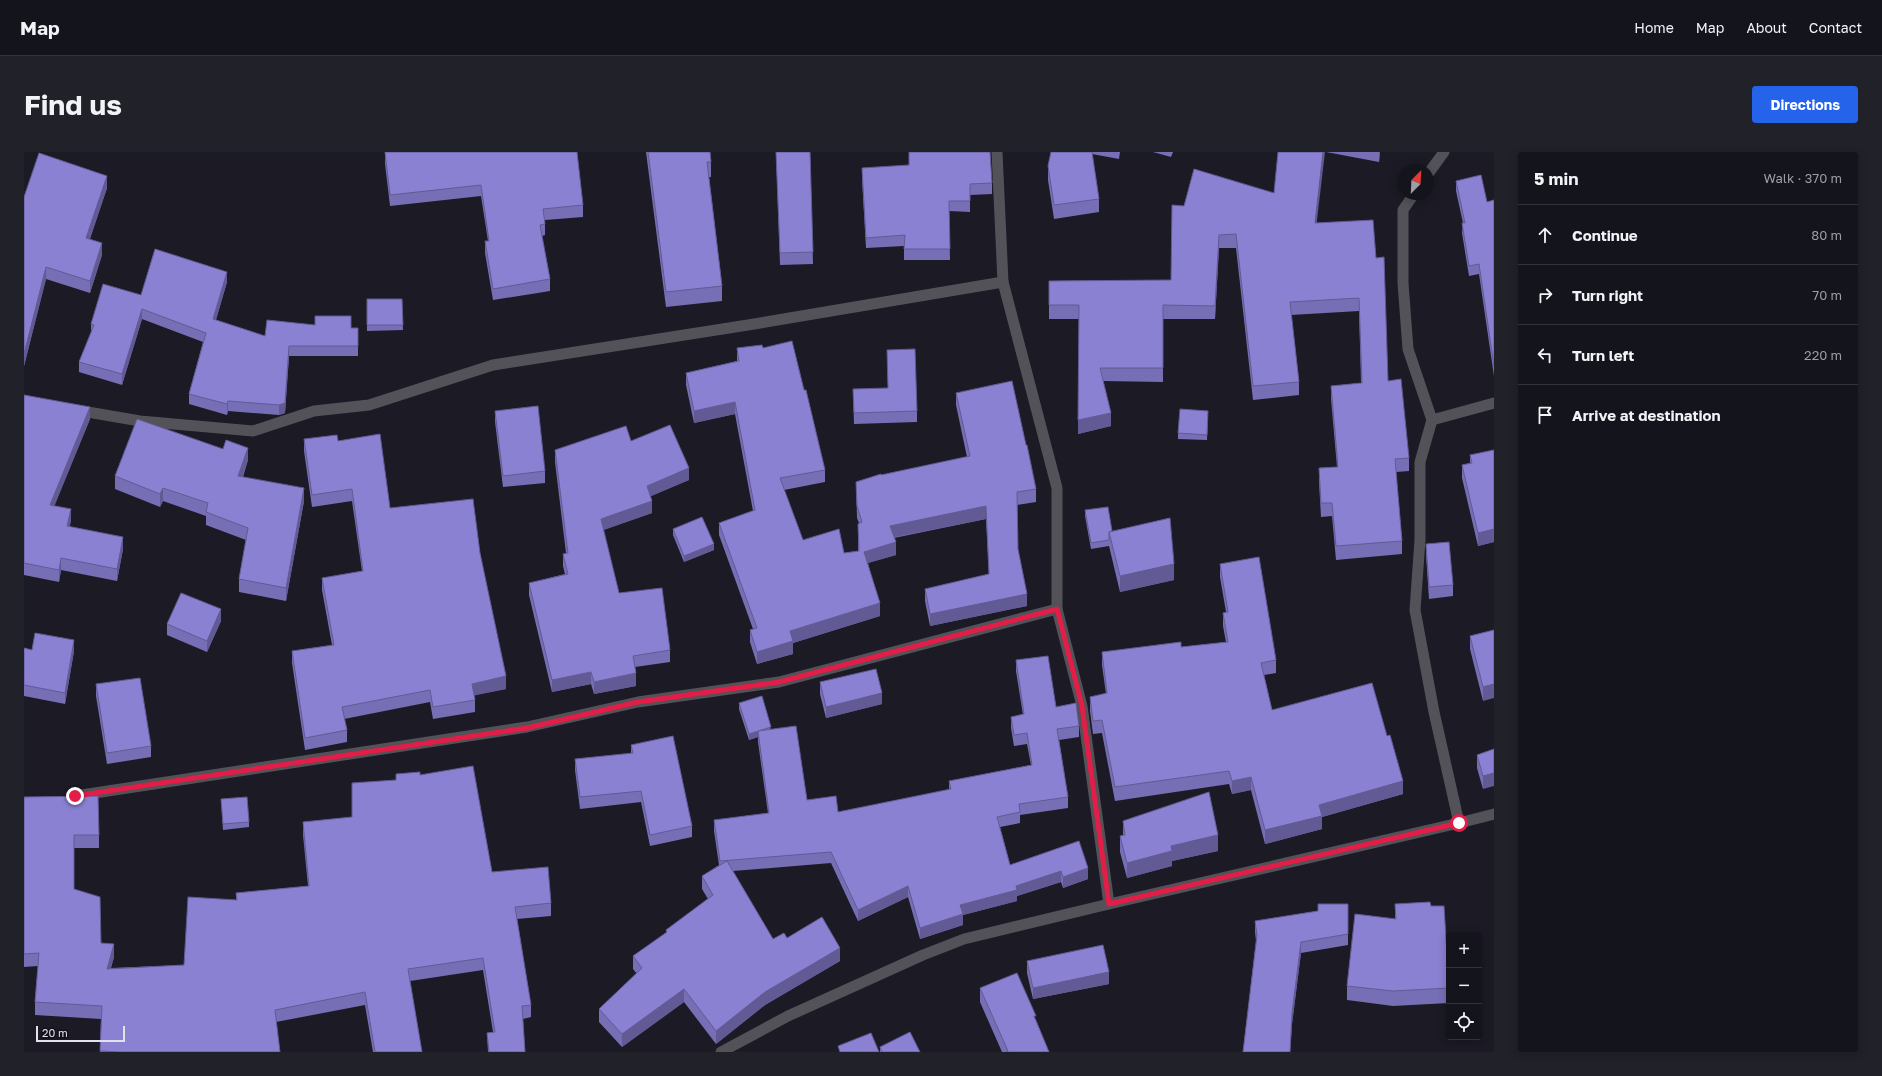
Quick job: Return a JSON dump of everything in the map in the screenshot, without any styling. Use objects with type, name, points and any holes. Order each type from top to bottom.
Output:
[{"type":"street","points":[[996,152],[1003,282],[1057,488],[1057,609],[1082,706],[1109,904]]},
{"type":"street","points":[[1434,166],[1444,152]]},
{"type":"street","points":[[1410,200],[1402,210],[1403,283],[1408,349],[1432,420],[1420,462],[1420,540],[1415,610],[1434,712],[1459,823]]},
{"type":"street","points":[[63,407],[140,422],[253,431],[314,411],[369,405],[493,365],[748,325],[1003,282]]},
{"type":"street","points":[[1432,420],[1494,403]]},
{"type":"street","points":[[75,796],[527,728],[638,702],[779,682],[1057,609]]},
{"type":"street","points":[[721,1052],[788,1016],[923,955],[964,939],[1494,814]]},
{"type":"building","points":[[385,152],[577,152],[583,205],[543,209],[545,224],[540,225],[550,279],[493,289],[485,241],[489,241],[481,185],[390,195]]},
{"type":"building","points":[[648,152],[710,152],[711,162],[707,162],[722,286],[666,292]]},
{"type":"building","points":[[776,152],[810,152],[813,252],[780,253]]},
{"type":"building","points":[[909,152],[990,152],[992,183],[970,184],[970,201],[949,201],[950,249],[904,249],[905,235],[866,238],[862,168],[909,165]]},
{"type":"building","points":[[1051,152],[1092,152],[1099,199],[1054,205],[1048,166]]},
{"type":"building","points":[[1278,152],[1323,152],[1315,223],[1373,220],[1376,258],[1384,257],[1388,381],[1401,379],[1409,458],[1395,459],[1402,541],[1336,546],[1332,503],[1321,503],[1319,468],[1338,467],[1331,386],[1362,383],[1359,298],[1290,302],[1299,382],[1253,386],[1236,234],[1219,235],[1215,306],[1163,305],[1163,368],[1100,368],[1111,413],[1078,420],[1079,305],[1049,305],[1049,281],[1171,280],[1172,205],[1184,206],[1194,169],[1274,193]]},
{"type":"building","points":[[39,153],[107,176],[86,238],[102,243],[90,281],[46,267],[24,354],[24,197]]},
{"type":"building","points":[[1481,175],[1487,202],[1494,200],[1494,366],[1479,264],[1469,266],[1462,223],[1465,223],[1456,181]]},
{"type":"building","points":[[155,249],[227,272],[213,319],[265,336],[267,320],[315,325],[315,316],[351,316],[351,328],[358,328],[358,346],[289,346],[285,403],[279,405],[228,401],[227,404],[189,394],[206,333],[142,309],[122,374],[79,362],[94,325],[91,324],[103,284],[141,295]]},
{"type":"building","points":[[367,299],[402,299],[403,325],[367,325]]},
{"type":"building","points":[[792,341],[804,390],[806,390],[825,470],[780,478],[803,540],[839,529],[844,553],[859,551],[858,524],[862,522],[857,506],[856,482],[881,474],[970,456],[956,393],[1012,381],[1036,489],[1017,492],[1018,549],[1027,594],[930,614],[925,589],[989,574],[986,506],[890,526],[896,542],[864,552],[880,603],[790,631],[793,641],[757,652],[750,630],[757,628],[719,523],[755,510],[735,402],[694,411],[686,373],[739,361],[737,348],[762,345],[763,348]]},
{"type":"building","points":[[915,349],[917,411],[854,413],[853,389],[888,388],[887,350]]},
{"type":"building","points":[[24,395],[90,407],[50,505],[71,509],[67,526],[123,537],[117,569],[61,558],[59,570],[24,563]]},
{"type":"building","points":[[538,406],[545,471],[503,476],[495,411]]},
{"type":"building","points":[[1180,409],[1208,411],[1207,435],[1178,433]]},
{"type":"building","points":[[137,419],[223,449],[226,440],[248,448],[238,476],[304,488],[286,588],[239,579],[248,528],[206,512],[208,503],[163,488],[160,494],[115,476]]},
{"type":"building","points":[[670,425],[689,468],[647,486],[652,501],[601,519],[619,593],[662,588],[670,650],[633,656],[636,673],[594,682],[591,672],[552,680],[529,583],[568,574],[563,554],[568,553],[555,450],[626,426],[631,441]]},
{"type":"building","points":[[380,434],[390,508],[473,499],[480,553],[506,676],[472,684],[475,700],[433,707],[430,690],[342,707],[347,730],[305,738],[292,651],[334,645],[322,578],[363,571],[352,489],[312,495],[304,439],[337,435],[338,441]]},
{"type":"building","points":[[1494,450],[1494,529],[1478,533],[1462,465],[1472,463],[1470,455]]},
{"type":"building","points":[[1108,507],[1112,531],[1109,532],[1109,540],[1091,543],[1085,510]]},
{"type":"building","points":[[702,517],[714,544],[684,556],[673,529]]},
{"type":"building","points":[[1170,518],[1174,564],[1120,576],[1109,532]]},
{"type":"building","points":[[1449,542],[1453,585],[1429,587],[1426,544]]},
{"type":"building","points":[[1259,557],[1276,660],[1261,663],[1272,710],[1372,683],[1387,736],[1390,735],[1403,781],[1319,805],[1322,816],[1265,830],[1251,777],[1232,781],[1229,771],[1115,787],[1102,720],[1093,721],[1090,697],[1107,693],[1102,652],[1181,642],[1181,647],[1228,642],[1223,613],[1228,612],[1220,564]]},
{"type":"building","points":[[181,593],[221,609],[207,641],[167,624]]},
{"type":"building","points":[[1494,630],[1494,684],[1483,687],[1470,636]]},
{"type":"building","points":[[35,633],[74,640],[65,693],[24,685],[24,648],[32,650]]},
{"type":"building","points":[[1048,656],[1056,707],[1076,703],[1079,726],[1057,729],[1068,797],[1019,804],[1020,812],[997,817],[1010,865],[1079,841],[1088,868],[1063,877],[1061,871],[1016,886],[1017,890],[960,905],[963,914],[920,928],[908,886],[858,910],[831,852],[720,861],[714,820],[769,813],[758,731],[796,726],[807,800],[836,796],[838,812],[951,789],[949,781],[1032,765],[1027,733],[1014,735],[1011,717],[1024,714],[1016,660]]},
{"type":"building","points":[[876,669],[882,693],[826,707],[820,682]]},
{"type":"building","points":[[140,678],[151,746],[107,753],[96,684]]},
{"type":"building","points":[[762,696],[771,727],[749,734],[739,703]]},
{"type":"building","points":[[673,736],[692,826],[650,835],[641,791],[580,797],[575,759],[633,753],[631,745]]},
{"type":"building","points":[[1494,749],[1494,773],[1483,776],[1477,755]]},
{"type":"building","points":[[473,766],[492,872],[548,867],[551,903],[515,907],[531,1005],[522,1006],[525,1052],[489,1052],[487,1033],[495,1032],[483,958],[408,969],[422,1052],[375,1052],[365,992],[275,1010],[280,1052],[100,1051],[102,1006],[35,1002],[39,953],[24,954],[24,797],[98,796],[99,835],[74,835],[74,889],[100,897],[101,943],[114,944],[107,969],[184,965],[188,897],[237,900],[236,893],[309,886],[303,822],[352,817],[352,783],[396,780],[396,774],[420,772],[420,775]]},
{"type":"building","points":[[1209,792],[1218,835],[1171,846],[1172,851],[1127,863],[1120,836],[1125,835],[1123,821]]},
{"type":"building","points":[[247,797],[249,822],[223,824],[221,799]]},
{"type":"building","points":[[727,861],[773,939],[784,933],[787,938],[822,917],[840,948],[765,992],[716,1031],[684,989],[622,1034],[599,1009],[642,968],[633,956],[667,932],[666,930],[713,895],[702,876]]},
{"type":"building","points":[[1430,902],[1431,906],[1444,906],[1446,939],[1446,988],[1393,991],[1347,986],[1355,914],[1396,919],[1395,904]]},
{"type":"building","points":[[1318,904],[1348,904],[1348,934],[1301,942],[1292,1013],[1290,1052],[1243,1052],[1257,935],[1255,921],[1318,911]]},
{"type":"building","points":[[1103,945],[1109,972],[1033,988],[1027,961]]},
{"type":"building","points":[[1017,973],[1036,1016],[1034,1016],[1049,1052],[1006,1052],[1008,1051],[980,988]]},
{"type":"building","points":[[910,1032],[920,1052],[882,1052],[880,1047]]},
{"type":"building","points":[[871,1033],[879,1052],[840,1052],[838,1046]]},
{"type":"route","points":[[75,796],[527,728],[638,702],[779,682],[1057,609],[1082,706],[1109,904],[1459,823]]}]
